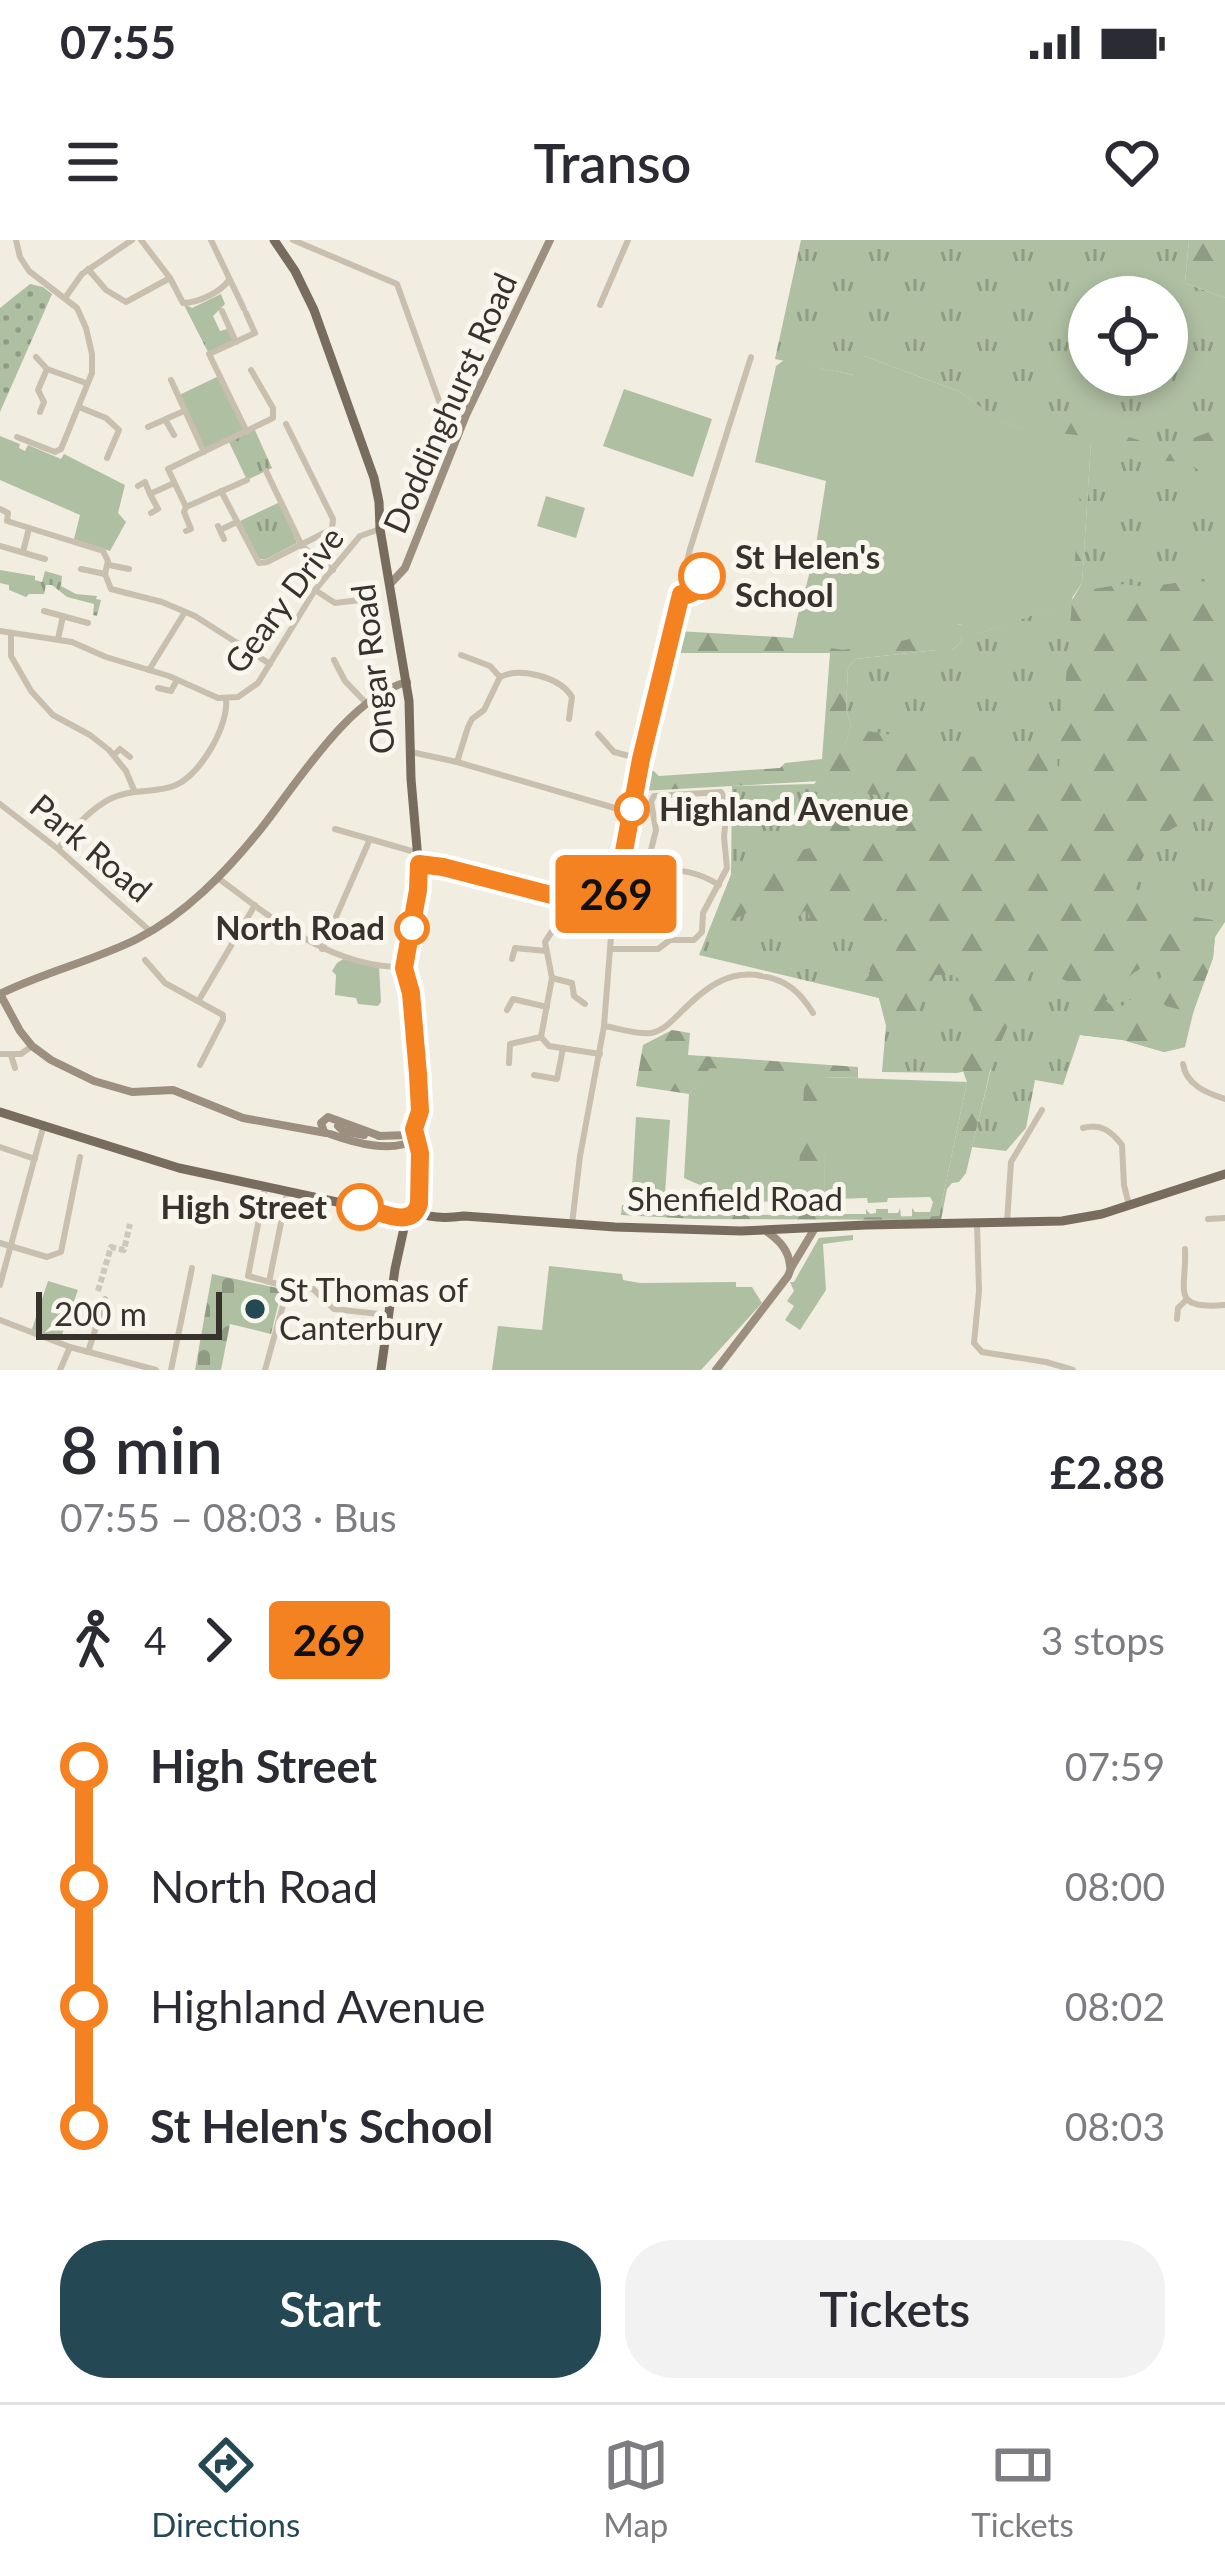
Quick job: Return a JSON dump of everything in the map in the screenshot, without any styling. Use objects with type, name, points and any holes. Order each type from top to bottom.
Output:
[{"type":"main road","name":"Ongar Road","points":[[278,245],[313,306],[374,478],[407,682],[419,859],[404,968],[411,993],[422,1132],[416,1140],[420,1153],[414,1202],[421,1208]]},
{"type":"main road","points":[[0,1112],[169,1165],[265,1188],[402,1219],[421,1208]]},
{"type":"main road","name":"Shenfield Road","points":[[421,1208],[425,1216],[765,1231],[976,1224],[1081,1219],[1225,1174]]},
{"type":"main road","points":[[381,1370],[402,1219]]},
{"type":"street","points":[[16,240],[29,271],[76,308],[86,328],[93,369],[58,451],[17,436]]},
{"type":"street","points":[[65,298],[82,274],[131,240]]},
{"type":"street","points":[[141,240],[183,303],[217,291],[230,280]]},
{"type":"street","points":[[211,240],[256,333],[209,354],[248,432]]},
{"type":"street","points":[[278,245],[293,240],[397,284],[455,439]]},
{"type":"street","name":"Doddinghurst Road","points":[[391,583],[405,568],[455,439],[550,240]]},
{"type":"street","points":[[600,305],[628,240]]},
{"type":"street","points":[[88,269],[106,290],[126,302],[170,278]]},
{"type":"street","points":[[222,311],[236,342]]},
{"type":"street","points":[[36,357],[47,369],[86,383]]},
{"type":"street","points":[[572,1224],[604,1025],[613,911],[641,759],[690,549],[751,357]]},
{"type":"street","points":[[40,412],[44,403],[38,390],[47,369]]},
{"type":"street","points":[[186,531],[191,529],[186,507],[168,469],[273,418],[275,412],[251,370]]},
{"type":"street","points":[[171,380],[203,452]]},
{"type":"street","points":[[79,407],[106,418],[119,430]]},
{"type":"street","points":[[148,427],[184,411]]},
{"type":"street","points":[[166,421],[174,435]]},
{"type":"street","points":[[221,491],[259,563],[330,531],[334,524],[286,424]]},
{"type":"street","points":[[107,458],[119,430],[129,426]]},
{"type":"street","points":[[266,471],[302,545],[334,570]]},
{"type":"street","points":[[186,507],[247,480]]},
{"type":"street","points":[[138,486],[145,482],[158,509],[151,513]]},
{"type":"street","points":[[150,494],[174,483]]},
{"type":"street","points":[[0,509],[8,513],[7,521],[103,551],[111,589],[185,612],[271,665]]},
{"type":"street","points":[[221,532],[237,522]]},
{"type":"street","points":[[23,552],[29,528]]},
{"type":"street","name":"Geary Drive","points":[[226,699],[251,690],[315,590],[360,536],[380,530]]},
{"type":"street","points":[[0,545],[45,559]]},
{"type":"street","points":[[108,565],[129,569]]},
{"type":"street","points":[[81,569],[105,574]]},
{"type":"street","points":[[315,590],[335,603],[377,598]]},
{"type":"street","points":[[44,610],[88,622]]},
{"type":"street","points":[[149,670],[185,612]]},
{"type":"street","points":[[58,639],[64,616]]},
{"type":"street","points":[[0,631],[58,639],[226,699],[226,715],[195,770],[171,787],[134,790],[106,801],[89,812],[58,849]]},
{"type":"street","points":[[11,633],[9,650],[14,664],[40,703],[114,755],[134,790]]},
{"type":"street","points":[[461,655],[490,666],[500,676]]},
{"type":"street","points":[[334,660],[345,681],[367,704]]},
{"type":"street","points":[[457,762],[472,719],[484,710],[500,676],[515,672],[561,684],[572,697],[568,718]]},
{"type":"street","points":[[158,688],[171,691],[177,680]]},
{"type":"street","points":[[291,1127],[322,1121],[321,1128],[380,1146],[409,1145],[416,1140],[408,1135],[380,1136],[332,1128],[291,1127],[243,1118],[173,1090],[121,1090],[51,1060],[32,1046],[0,994],[150,931],[180,911],[258,833],[320,751],[367,704],[407,682]]},
{"type":"street","points":[[598,734],[614,752],[641,759]]},
{"type":"street","points":[[114,755],[120,749],[130,757]]},
{"type":"street","points":[[411,752],[632,813]]},
{"type":"street","points":[[610,950],[658,949],[670,940],[694,940],[702,932],[703,913],[727,868],[727,806],[721,792],[654,796],[653,869],[644,882],[650,898],[647,932]]},
{"type":"street","name":"Park Road","points":[[0,804],[150,931]]},
{"type":"street","points":[[335,829],[443,867],[613,911]]},
{"type":"street","points":[[322,949],[370,839]]},
{"type":"street","points":[[653,869],[687,869],[719,885]]},
{"type":"street","points":[[218,878],[322,949],[361,962],[404,968]]},
{"type":"street","points":[[199,1001],[255,905]]},
{"type":"street","points":[[541,1037],[552,979],[547,935],[556,925]]},
{"type":"street","points":[[512,958],[515,948],[546,951]]},
{"type":"street","points":[[145,960],[163,982],[224,1018],[200,1065]]},
{"type":"street","points":[[604,1025],[654,1032],[702,992],[740,974],[788,984],[813,1012]]},
{"type":"street","points":[[552,979],[572,982],[577,1000],[585,1004]]},
{"type":"street","points":[[508,1010],[513,999],[547,1007]]},
{"type":"street","points":[[541,1037],[550,1046],[600,1054]]},
{"type":"street","points":[[509,1063],[510,1044],[541,1037]]},
{"type":"street","points":[[0,1054],[25,1052],[32,1046]]},
{"type":"street","points":[[534,1075],[557,1079],[563,1048]]},
{"type":"street","points":[[11,1055],[15,1068]]},
{"type":"street","points":[[1183,1064],[1192,1083],[1225,1099]]},
{"type":"street","points":[[1006,1222],[1011,1162],[1042,1110]]},
{"type":"street","points":[[0,1285],[44,1124]]},
{"type":"street","points":[[1083,1128],[1104,1128],[1122,1145],[1129,1205]]},
{"type":"street","points":[[0,1147],[35,1159]]},
{"type":"street","points":[[0,1244],[47,1257],[61,1252],[80,1157]]},
{"type":"street","points":[[265,1188],[247,1274],[250,1278],[316,1290],[334,1309],[388,1315]]},
{"type":"street","points":[[269,1282],[287,1193]]},
{"type":"street","points":[[1208,1220],[1225,1218]]},
{"type":"street","points":[[976,1224],[979,1291],[974,1343],[982,1352],[1073,1370]]},
{"type":"street","points":[[716,1370],[788,1276],[815,1228]]},
{"type":"street","points":[[765,1231],[784,1246],[790,1268]]},
{"type":"street","points":[[1185,1249],[1187,1299],[1201,1307],[1225,1305]]},
{"type":"street","points":[[171,1370],[192,1268]]},
{"type":"street","points":[[265,1370],[288,1287]]},
{"type":"street","points":[[88,1352],[105,1299]]},
{"type":"street","points":[[1177,1319],[1178,1308],[1187,1299]]},
{"type":"street","points":[[0,1320],[70,1347],[156,1370]]},
{"type":"street","points":[[60,1370],[70,1347]]},
{"type":"green space","points":[[801,240],[1189,240],[1186,276],[1068,276],[1068,396],[1188,396],[1188,284],[1225,298],[1225,922],[1215,937],[1185,1047],[1164,1052],[1123,1040],[1080,1035],[1063,1085],[1035,1080],[1026,1128],[1006,1151],[972,1147],[991,1069],[882,1072],[886,1025],[879,998],[699,955],[731,875],[732,786],[814,784],[843,751],[851,725],[846,709],[848,668],[855,659],[952,650],[962,641],[957,625],[977,634],[1071,602],[1082,583],[1091,442],[1084,435],[1025,429],[998,420],[958,391],[864,356],[854,375],[775,359]]},
{"type":"green space","points":[[1189,240],[1225,240],[1225,298],[1188,284]]},
{"type":"green space","points":[[30,284],[52,294],[0,412],[0,308]]},
{"type":"green space","points":[[221,294],[225,304],[213,316],[220,331],[227,329],[236,342],[209,354],[183,303],[192,308]]},
{"type":"green space","points":[[864,356],[958,391],[999,420],[1025,429],[1084,436],[1072,602],[977,634],[961,624],[906,640],[843,650],[792,642],[815,551],[826,481],[755,462],[776,366],[784,360],[853,375],[857,358]]},
{"type":"green space","points":[[221,375],[247,432],[204,452],[177,396]]},
{"type":"green space","points":[[624,389],[712,419],[693,477],[603,446]]},
{"type":"green space","points":[[1021,412],[1087,423],[1170,447],[1225,431],[1225,468],[1209,472],[1188,460],[1152,459],[1091,443],[1082,583],[1072,598],[1124,584],[1225,582],[1225,803],[1158,839],[1142,859],[1136,889],[1183,915],[1213,920],[1220,928],[1213,958],[1193,1013],[1166,1006],[1154,995],[1154,982],[1165,975],[1158,960],[1129,977],[1106,1001],[1117,1010],[1134,997],[1184,1030],[1185,1047],[1164,1052],[1123,1040],[1080,1035],[1084,988],[1033,967],[992,1063],[966,1173],[947,1189],[941,1220],[621,1215],[622,1205],[664,1208],[669,1214],[798,1215],[797,1199],[711,1068],[689,1094],[636,1086],[643,1045],[672,1030],[690,1033],[688,1055],[858,1067],[858,1078],[824,1077],[825,1217],[939,1216],[967,1082],[963,1055],[977,1031],[973,1007],[956,975],[935,975],[901,1030],[886,1025],[879,998],[849,990],[871,973],[867,964],[871,951],[902,921],[900,917],[866,923],[857,912],[846,918],[833,912],[808,933],[802,926],[810,917],[804,911],[795,920],[772,924],[760,906],[727,923],[717,911],[731,875],[764,868],[780,856],[821,845],[826,838],[820,781],[641,791],[644,762],[659,776],[780,768],[785,763],[822,759],[830,653],[674,653],[678,631],[793,638],[804,587],[956,617],[962,641],[952,650],[855,659],[848,668],[846,709],[851,725],[844,749],[867,731],[893,735],[913,756],[1041,753],[1059,767],[1072,602],[977,634],[970,632],[1025,429],[1016,426]],"holes":[[[828,775],[835,788],[882,796],[889,790],[924,791],[921,797],[901,802],[875,821],[854,828],[840,815]]]},
{"type":"green space","points":[[254,428],[272,468],[247,480],[228,440]]},
{"type":"green space","points":[[0,436],[25,451],[28,445],[61,459],[64,454],[125,485],[118,513],[126,522],[110,551],[74,539],[80,515],[0,480]]},
{"type":"green space","points":[[546,496],[585,508],[576,538],[537,526]]},
{"type":"green space","points":[[280,502],[297,543],[259,559],[240,521]]},
{"type":"green space","points":[[0,570],[35,576],[42,582],[45,571],[62,576],[61,586],[101,600],[97,616],[93,615],[94,604],[67,597],[52,585],[46,585],[44,594],[26,597],[9,590],[9,585],[0,583]]},
{"type":"green space","points":[[345,958],[379,966],[378,1006],[335,995],[332,971]]},
{"type":"green space","points":[[710,1068],[805,1073],[797,1199],[701,1201],[702,1186],[684,1178],[689,1094]]},
{"type":"green space","points":[[823,1077],[967,1082],[939,1216],[912,1217],[912,1208],[930,1212],[930,1197],[868,1203],[867,1198],[836,1199],[827,1209],[836,1214],[866,1214],[866,1209],[870,1214],[876,1209],[898,1213],[900,1208],[901,1217],[825,1218]]},
{"type":"green space","points":[[636,1117],[670,1120],[664,1208],[631,1205]]},
{"type":"green space","points":[[853,1235],[853,1240],[823,1244],[826,1290],[800,1330],[785,1320],[794,1306],[787,1301],[794,1291],[790,1282],[819,1238]]},
{"type":"green space","points":[[549,1266],[622,1274],[623,1280],[640,1283],[736,1282],[736,1287],[752,1287],[762,1303],[701,1370],[492,1370],[498,1326],[542,1330]]},
{"type":"green space","points":[[212,1274],[282,1289],[271,1334],[230,1324],[221,1370],[195,1370]]},
{"type":"green space","points":[[48,1281],[78,1290],[59,1343],[31,1332]]},
{"type":"tunnel","points":[[98,1291],[111,1247],[124,1250],[130,1224]]},
{"type":"bus line","name":"269","points":[[360,1207],[402,1219],[418,1212],[420,1148],[414,1129],[420,1111],[418,1074],[411,993],[404,968],[419,864],[613,911],[641,759],[681,594],[696,591],[702,576]]},
{"type":"place","name":"St Helen's School","points":[[702,576]]},
{"type":"place","name":"Highland Avenue","points":[[632,809]]},
{"type":"place","name":"North Road","points":[[412,928]]},
{"type":"place","name":"High Street","points":[[360,1207]]},
{"type":"place","name":"St Thomas of Canterbury","points":[[255,1309]]}]
